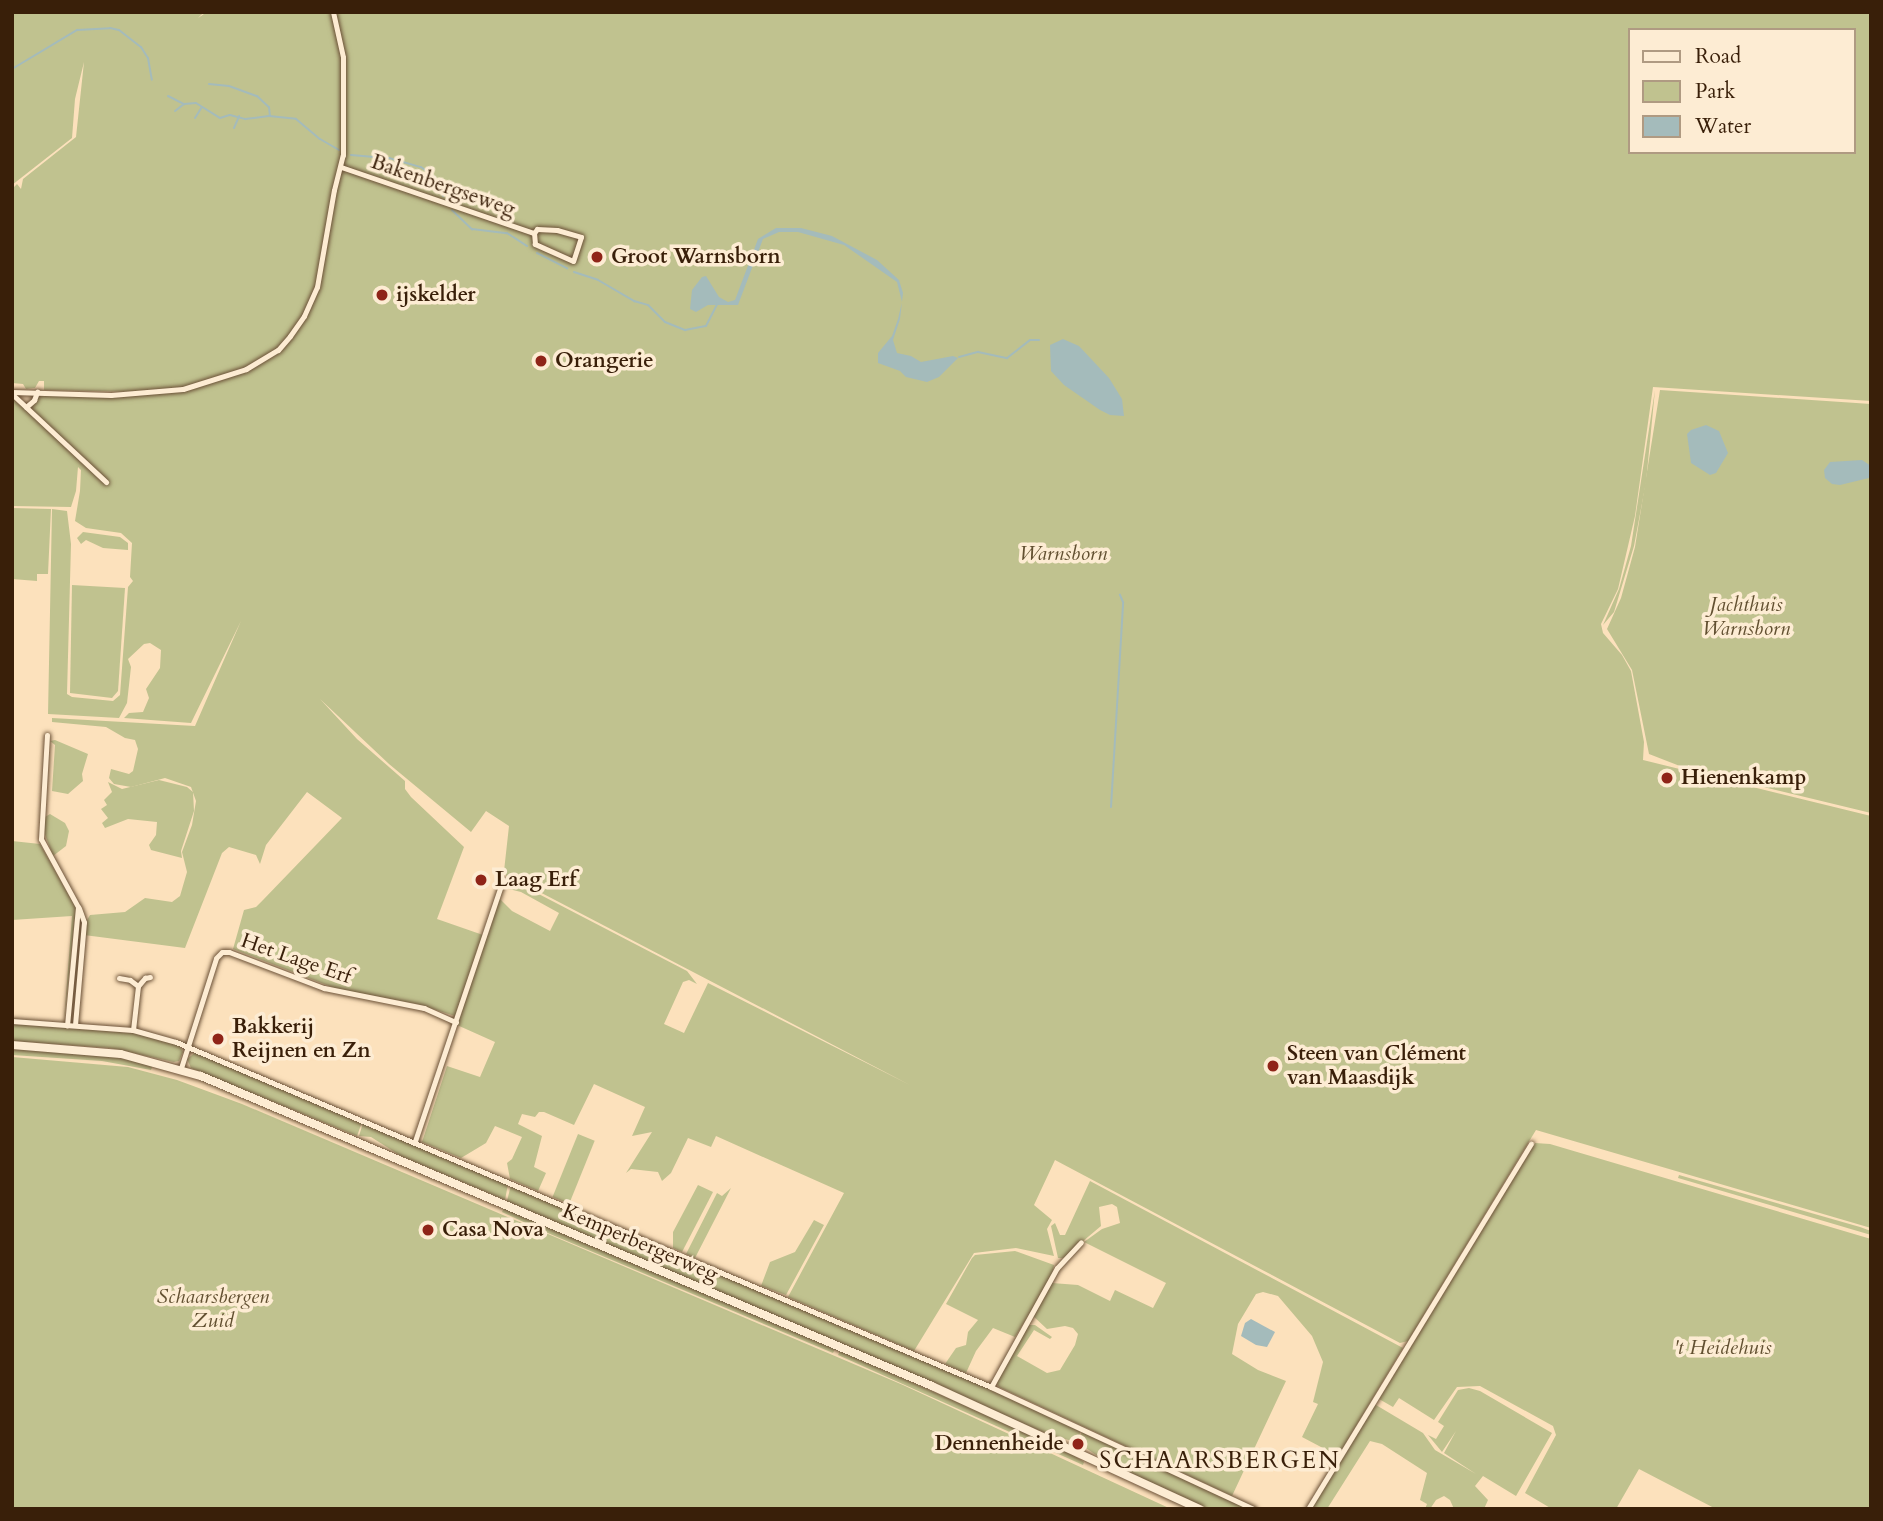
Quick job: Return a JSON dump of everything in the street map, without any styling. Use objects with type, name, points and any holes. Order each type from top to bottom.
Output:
[{"type":"main road","name":"Kemperbergerweg","points":[[12,1045],[104,1052],[181,1069],[920,1381],[1200,1509]]},
{"type":"street","name":"Bakenbergseweg","points":[[12,393],[123,394],[183,389],[246,369],[278,350],[302,320],[317,287],[334,190],[341,167],[344,74],[333,12]]},
{"type":"street","name":"Bakenbergseweg","points":[[341,167],[534,233]]},
{"type":"street","name":"Bakenbergseweg","points":[[537,229],[546,229],[582,237],[573,261],[536,244],[534,233],[537,229]]},
{"type":"street","points":[[26,407],[37,392]]},
{"type":"street","name":"Bakenbergseweg","points":[[12,393],[106,482]]},
{"type":"street","points":[[47,735],[41,839],[80,912],[71,1025]]},
{"type":"street","points":[[415,1142],[503,879]]},
{"type":"street","name":"Het Lage Erf","points":[[188,1046],[216,958],[225,952],[324,988],[424,1009],[456,1022]]},
{"type":"street","points":[[133,1030],[138,986],[145,978],[150,977]]},
{"type":"street","points":[[120,978],[130,980],[138,986]]},
{"type":"street","name":"Kemperbergerweg","points":[[12,1021],[133,1030],[188,1046],[991,1387],[1254,1509]]},
{"type":"street","points":[[181,1069],[188,1046]]},
{"type":"street","points":[[1308,1509],[1531,1144]]},
{"type":"street","points":[[991,1387],[1057,1268],[1081,1242]]},
{"type":"green space","name":"Warnsborn","points":[[12,12],[204,12],[198,18],[207,12],[1871,12],[1871,401],[1653,387],[1635,516],[1618,589],[1601,624],[1603,633],[1622,655],[1631,671],[1644,742],[1643,760],[1871,816],[1871,1228],[1536,1130],[1408,1341],[1400,1343],[1055,1160],[1034,1205],[1052,1220],[1047,1229],[1054,1256],[1016,1248],[974,1253],[914,1351],[788,1297],[844,1193],[716,1136],[711,1147],[688,1138],[671,1173],[662,1181],[658,1172],[631,1169],[626,1173],[652,1132],[632,1136],[645,1107],[594,1084],[574,1125],[544,1112],[539,1112],[535,1117],[522,1114],[518,1124],[542,1136],[534,1167],[546,1173],[538,1191],[510,1179],[507,1163],[512,1159],[522,1137],[495,1126],[486,1143],[461,1158],[422,1142],[447,1066],[480,1077],[495,1042],[457,1025],[499,898],[512,911],[550,931],[559,913],[521,892],[505,888],[509,882],[531,890],[687,971],[697,984],[689,980],[683,982],[664,1024],[684,1033],[708,983],[910,1085],[532,888],[508,879],[504,871],[509,826],[486,811],[471,832],[389,764],[320,699],[357,739],[405,781],[405,789],[411,797],[464,847],[437,919],[483,935],[455,1016],[417,1004],[337,989],[233,949],[244,910],[256,907],[342,818],[307,792],[266,845],[260,864],[256,855],[229,847],[222,853],[185,948],[84,935],[90,915],[125,912],[145,898],[172,902],[180,896],[187,872],[182,852],[192,825],[196,801],[191,787],[165,778],[131,787],[114,784],[109,778],[111,769],[129,774],[133,771],[138,749],[135,740],[125,738],[106,727],[52,722],[52,718],[195,726],[241,621],[191,723],[124,718],[129,713],[143,712],[149,698],[146,689],[160,668],[161,650],[150,643],[144,644],[128,659],[131,667],[127,703],[119,718],[48,714],[52,509],[67,511],[71,544],[67,694],[72,697],[113,701],[120,695],[128,587],[133,581],[130,577],[132,543],[121,533],[86,528],[75,521],[80,491],[81,470],[78,467],[76,491],[71,507],[12,506],[12,396],[25,407],[41,395],[139,396],[140,392],[44,390],[44,381],[39,381],[35,388],[26,389],[23,384],[12,383],[12,189],[17,184],[21,189],[23,179],[76,137],[84,62],[75,99],[72,138],[12,185]]},
{"type":"green space","points":[[1655,390],[1646,482],[1634,546],[1614,612],[1603,625],[1619,589],[1631,546]]},
{"type":"green space","name":"Jachthuis Warnsborn","points":[[1660,390],[1871,404],[1871,813],[1685,768],[1649,754],[1632,670],[1607,629],[1621,598],[1635,547]]},
{"type":"green space","points":[[12,508],[51,509],[48,574],[37,574],[37,581],[12,579]]},
{"type":"green space","points":[[83,532],[120,537],[128,543],[128,550],[103,548],[86,540],[81,544],[77,538]]},
{"type":"green space","points":[[72,585],[125,588],[118,691],[112,698],[70,693]]},
{"type":"green space","points":[[55,740],[88,754],[82,774],[83,781],[68,794],[52,791],[55,745],[50,741]]},
{"type":"green space","points":[[159,780],[187,787],[193,792],[194,811],[181,851],[182,858],[151,850],[149,845],[156,835],[157,822],[128,819],[105,828],[102,823],[108,818],[101,809],[107,805],[104,800],[112,792],[108,782],[122,789]]},
{"type":"green space","points":[[50,814],[65,823],[69,831],[66,846],[53,856],[44,832],[45,817]]},
{"type":"green space","points":[[12,841],[40,844],[76,908],[64,1022],[72,916],[12,920]]},
{"type":"green space","points":[[12,1024],[134,1033],[179,1045],[183,1052],[179,1061],[174,1062],[110,1048],[12,1041]]},
{"type":"green space","points":[[12,1049],[103,1055],[153,1065],[151,1070],[102,1061],[12,1055]]},
{"type":"green space","points":[[196,1052],[362,1122],[357,1136],[191,1068],[187,1059]]},
{"type":"green space","name":"Schaarsbergen Zuid","points":[[12,1057],[128,1067],[177,1080],[242,1104],[903,1385],[1171,1509],[12,1509]]},
{"type":"green space","points":[[363,1123],[508,1184],[505,1200],[401,1156],[371,1137],[359,1136]]},
{"type":"green space","points":[[578,1134],[595,1141],[569,1204],[553,1197]]},
{"type":"green space","name":"'t Heidehuis","points":[[1535,1143],[1550,1144],[1871,1239],[1871,1509],[1716,1509],[1639,1469],[1616,1509],[1552,1509],[1525,1493],[1556,1435],[1553,1426],[1480,1386],[1457,1387],[1434,1420],[1399,1398],[1393,1407],[1379,1399]]},
{"type":"green space","points":[[1679,1175],[1860,1227],[1871,1231],[1871,1235],[1678,1178]]},
{"type":"green space","points":[[1090,1181],[1403,1348],[1338,1456],[1302,1437],[1318,1404],[1313,1402],[1323,1362],[1312,1336],[1278,1296],[1263,1292],[1256,1294],[1238,1324],[1232,1354],[1258,1370],[1286,1381],[1232,1496],[999,1387],[995,1381],[1027,1325],[1035,1325],[1052,1337],[1050,1339],[1034,1330],[1017,1356],[1047,1373],[1060,1370],[1075,1345],[1078,1334],[1073,1328],[1065,1326],[1047,1329],[1032,1315],[1052,1283],[1078,1285],[1110,1301],[1115,1290],[1153,1308],[1166,1283],[1084,1242],[1102,1229],[1120,1223],[1117,1207],[1112,1204],[1099,1207],[1101,1226],[1063,1258],[1058,1258],[1051,1226],[1055,1223],[1060,1235],[1065,1235]]},
{"type":"green space","points":[[511,1185],[1081,1431],[1076,1442],[1050,1435],[507,1201]]},
{"type":"green space","points":[[698,1185],[713,1192],[682,1252],[673,1248],[673,1232]]},
{"type":"green space","points":[[731,1188],[695,1258],[686,1254],[717,1193],[722,1196]]},
{"type":"green space","points":[[504,1208],[835,1349],[833,1353],[543,1231],[502,1212]]},
{"type":"green space","points":[[814,1220],[824,1225],[786,1295],[761,1286],[770,1262],[795,1252]]},
{"type":"green space","points":[[1015,1251],[1054,1265],[1052,1277],[1015,1337],[993,1328],[976,1351],[966,1373],[945,1364],[956,1348],[966,1345],[968,1332],[978,1320],[946,1304],[972,1258],[975,1255]]},
{"type":"green space","points":[[840,1351],[1062,1448],[1084,1462],[1083,1465],[838,1355]]},
{"type":"green space","points":[[1469,1388],[1480,1391],[1552,1433],[1516,1496],[1483,1476],[1475,1486],[1488,1500],[1484,1509],[1454,1509],[1450,1500],[1444,1496],[1436,1500],[1430,1509],[1425,1509],[1427,1504],[1420,1500],[1427,1473],[1382,1444],[1370,1441],[1327,1509],[1310,1509],[1372,1406],[1376,1405],[1423,1433],[1435,1450],[1476,1474],[1444,1453],[1456,1431],[1442,1452],[1428,1435],[1436,1439],[1444,1426],[1438,1422],[1458,1390]]},
{"type":"green space","points":[[1082,1432],[1248,1509],[1209,1509],[1105,1461],[1077,1442]]},
{"type":"water","points":[[776,228],[801,228],[832,236],[877,260],[899,280],[903,293],[902,302],[897,282],[844,245],[798,232],[779,232],[763,239],[738,305],[708,305],[696,312],[690,309],[692,290],[702,277],[706,276],[719,297],[728,302],[735,300],[758,239]]},
{"type":"water","points":[[902,302],[893,340],[897,353],[911,356],[921,362],[953,356],[958,358],[939,377],[927,382],[906,377],[900,371],[878,363],[878,353],[892,336]]},
{"type":"water","points":[[1063,339],[1079,346],[1109,378],[1122,399],[1124,416],[1110,415],[1100,410],[1064,385],[1051,371],[1050,345]]},
{"type":"water","points":[[1706,425],[1719,431],[1728,453],[1716,473],[1710,475],[1691,463],[1687,434]]},
{"type":"water","points":[[1862,460],[1871,466],[1869,478],[1840,485],[1832,484],[1825,478],[1824,470],[1830,462]]},
{"type":"water","points":[[1251,1319],[1275,1332],[1267,1347],[1256,1345],[1241,1336],[1245,1323]]},
{"type":"waterway","points":[[12,69],[77,30],[110,28],[119,30],[141,47],[148,58],[152,80]]},
{"type":"waterway","points":[[209,84],[229,86],[257,96],[269,107],[270,116]]},
{"type":"waterway","points":[[168,96],[184,104],[196,103],[220,118],[230,115],[245,119],[269,116],[296,119],[320,139],[339,150]]},
{"type":"waterway","points":[[175,111],[184,104]]},
{"type":"waterway","points":[[195,118],[202,107]]},
{"type":"waterway","points":[[234,128],[239,116]]},
{"type":"waterway","points":[[351,155],[389,158],[421,167],[435,177],[443,196]]},
{"type":"waterway","points":[[452,210],[472,229],[507,233],[527,246]]},
{"type":"waterway","points":[[537,253],[567,268]]},
{"type":"waterway","points":[[574,272],[598,280],[634,301],[648,305],[665,322],[685,330],[706,326],[717,304]]},
{"type":"waterway","points":[[959,357],[978,352],[1007,358],[1030,340],[1039,340]]},
{"type":"waterway","points":[[1111,807],[1123,602],[1120,595]]},
{"type":"place","name":"Groot Warnsborn","points":[[597,257]]},
{"type":"place","name":"ijskelder","points":[[382,295]]},
{"type":"place","name":"Orangerie","points":[[541,361]]},
{"type":"place","name":"Hienenkamp","points":[[1667,778]]},
{"type":"place","name":"Laag Erf","points":[[481,880]]},
{"type":"place","name":"Bakkerij Reijnen en Zn","points":[[218,1039]]},
{"type":"place","name":"Steen van Clément van Maasdijk","points":[[1273,1066]]},
{"type":"place","name":"Casa Nova","points":[[428,1230]]},
{"type":"place","name":"Dennenheide","points":[[1078,1444]]},
{"type":"district","name":"SCHAARSBERGEN","points":[[1220,1461]]}]
